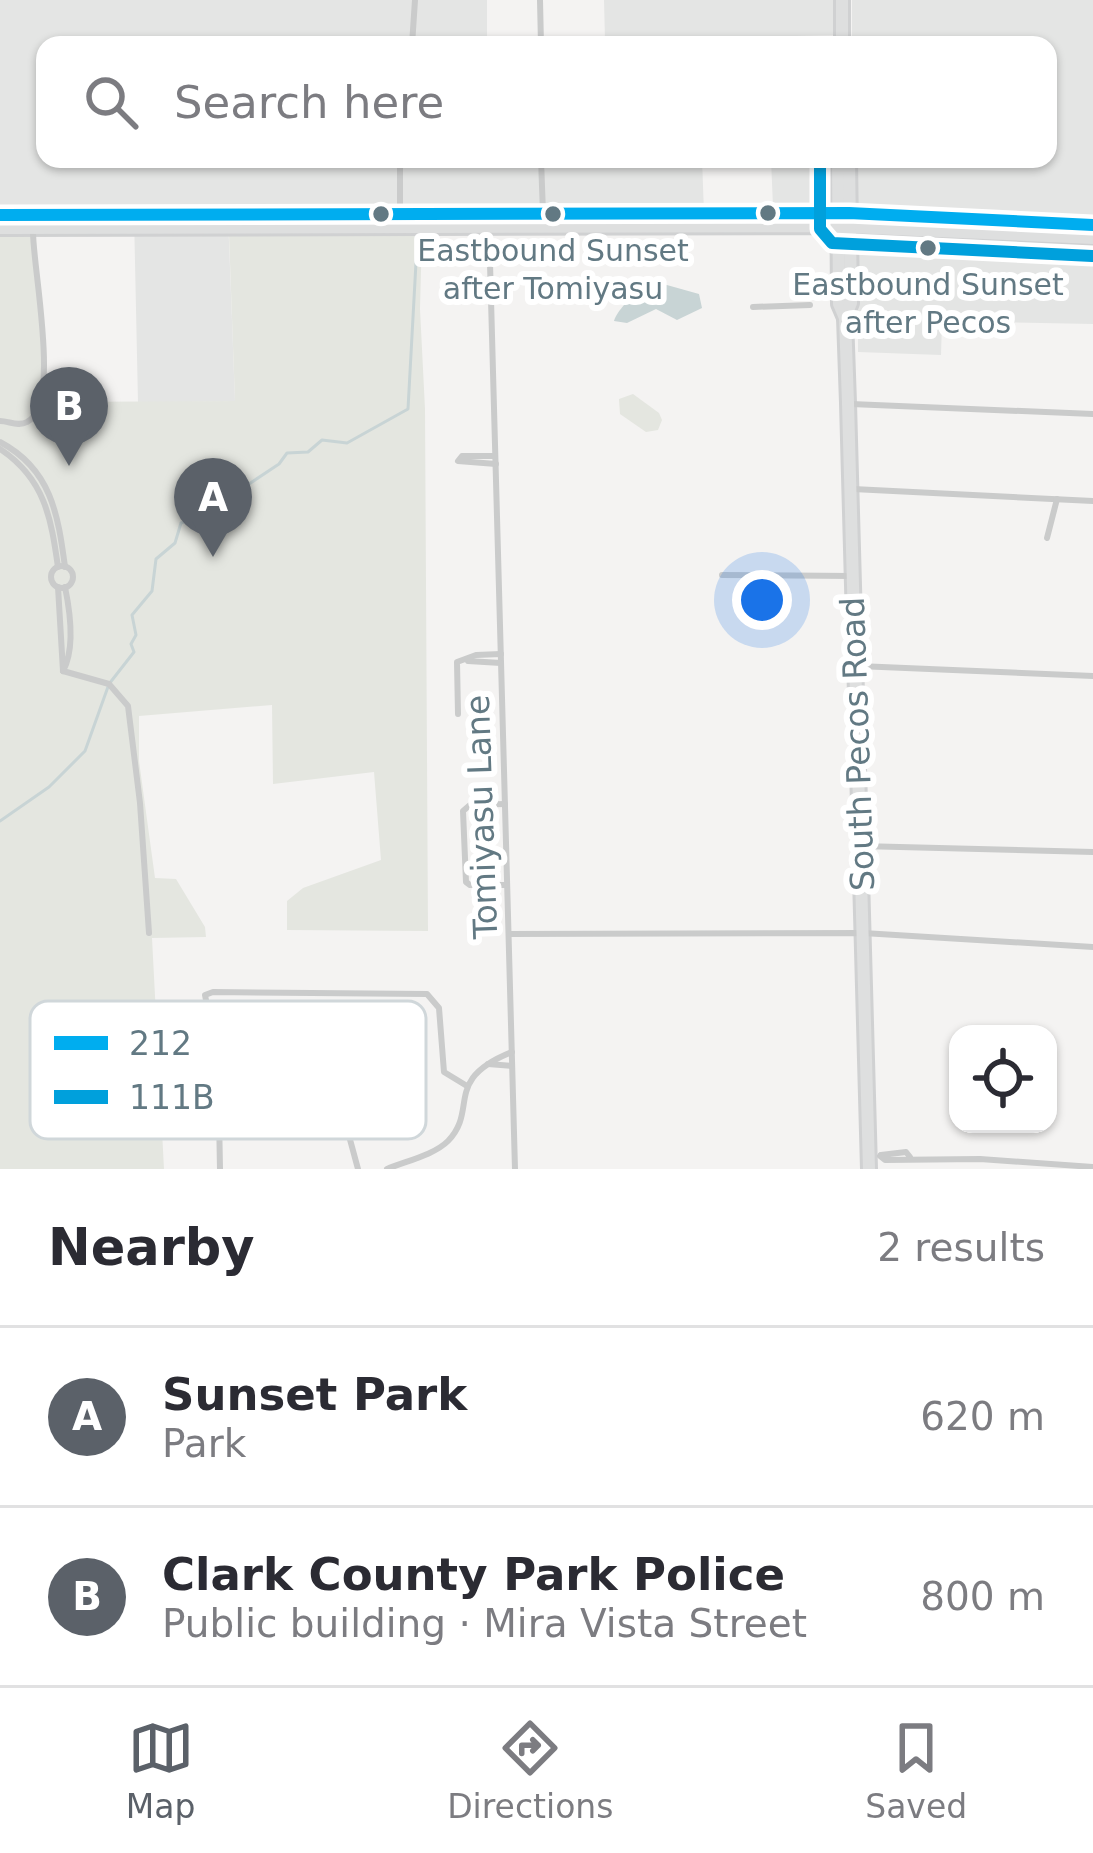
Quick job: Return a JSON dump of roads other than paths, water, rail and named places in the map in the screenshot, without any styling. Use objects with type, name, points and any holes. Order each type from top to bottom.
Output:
[{"type":"main road","points":[[842,0],[842,36]]},
{"type":"main road","name":"South Pecos Road","points":[[839,168],[844,220]]},
{"type":"main road","name":"South Pecos Road","points":[[848,168],[838,304],[845,318],[873,1160]]},
{"type":"main road","points":[[630,220],[704,214],[1020,228],[1093,225]]},
{"type":"main road","points":[[0,215],[34,222]]},
{"type":"main road","points":[[400,220],[489,227],[492,221],[543,220]]},
{"type":"main road","points":[[0,228],[34,222],[844,220],[964,232],[973,227],[1020,228],[1093,238]]},
{"type":"street","points":[[413,36],[415,0]]},
{"type":"street","points":[[540,0],[541,36]]},
{"type":"street","points":[[400,168],[400,220]]},
{"type":"street","points":[[541,168],[543,220]]},
{"type":"street","points":[[0,421],[27,422],[42,404],[34,222]]},
{"type":"street","name":"Tomiyasu Lane","points":[[489,227],[515,1169]]},
{"type":"street","points":[[753,308],[810,304]]},
{"type":"street","points":[[848,404],[1093,414]]},
{"type":"street","points":[[0,446],[27,460],[47,485],[57,512],[62,567],[73,575],[62,587],[63,671],[109,684],[128,706],[149,932]]},
{"type":"street","points":[[462,456],[495,460],[458,461],[462,456]]},
{"type":"street","points":[[850,489],[1093,501]]},
{"type":"street","points":[[1047,538],[1057,499]]},
{"type":"street","points":[[62,567],[51,577],[62,587]]},
{"type":"street","points":[[722,575],[852,576]]},
{"type":"street","points":[[458,713],[457,662],[501,658]]},
{"type":"street","points":[[855,666],[1093,676]]},
{"type":"street","points":[[505,804],[470,805],[463,811],[466,882],[507,885]]},
{"type":"street","points":[[860,846],[1093,852]]},
{"type":"street","points":[[508,934],[863,933],[1093,946]]},
{"type":"street","points":[[206,1001],[205,995],[427,994],[440,1008],[444,1072],[467,1086]]},
{"type":"street","points":[[387,1169],[441,1147],[453,1137],[467,1086],[488,1064],[512,1052]]},
{"type":"street","points":[[488,1064],[512,1066]]},
{"type":"street","points":[[219,1139],[220,1169]]},
{"type":"street","points":[[350,1139],[358,1169]]},
{"type":"street","points":[[932,1157],[932,1169]]},
{"type":"street","points":[[873,1160],[932,1157],[1040,1167],[1093,1166]]},
{"type":"waterway","points":[[0,821],[49,787],[85,751],[109,684],[134,652],[132,615],[152,591],[156,559],[175,543],[181,523],[203,515],[223,494],[249,484],[287,453],[308,452],[322,440],[347,443],[408,409],[417,244]]},
{"type":"place","name":"Eastbound Sunset after Tomiyasu","points":[[553,214]]},
{"type":"place","name":"Eastbound Sunset after Pecos","points":[[928,248]]},
{"type":"place","name":"Clark County Park Police","points":[[69,466]]},
{"type":"place","name":"Sunset Park","points":[[213,557]]}]
